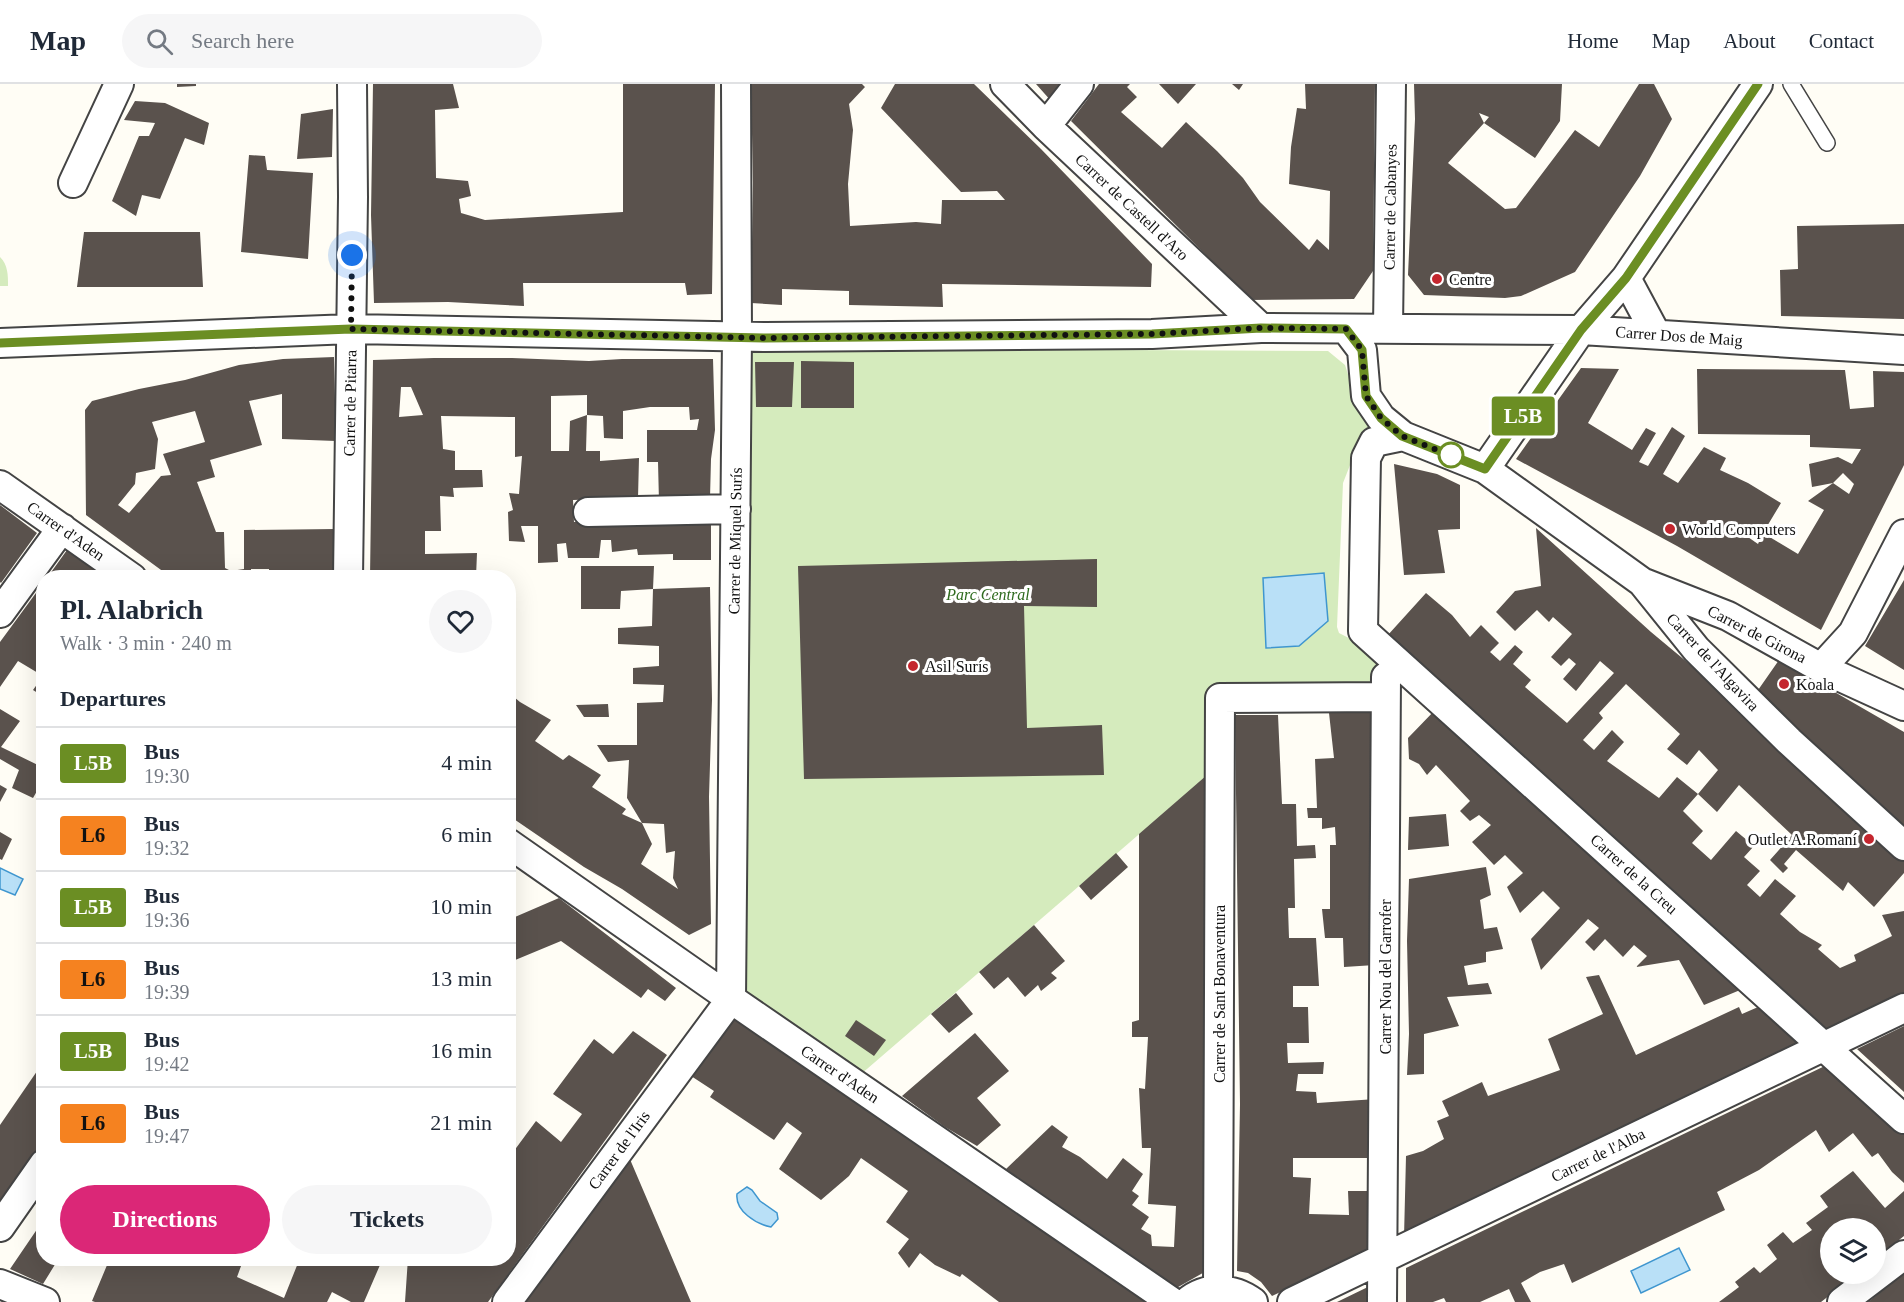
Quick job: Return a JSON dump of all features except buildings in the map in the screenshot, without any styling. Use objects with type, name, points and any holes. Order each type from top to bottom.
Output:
[{"type":"street","points":[[73,183],[119,84]]},
{"type":"street","name":"Carrer de Pitarra","points":[[348,570],[353,197],[352,84]]},
{"type":"street","name":"Carrer de Miquel Surís","points":[[731,999],[737,337],[736,84]]},
{"type":"street","name":"Carrer de Castell d'Aro","points":[[1005,84],[1046,126],[1261,328]]},
{"type":"street","points":[[1046,126],[1079,84]]},
{"type":"street","name":"Carrer de Cabanyes","points":[[1388,329],[1391,84]]},
{"type":"street","points":[[1485,469],[1581,330],[1626,278],[1758,84]]},
{"type":"street","points":[[1626,278],[1656,334]]},
{"type":"street","name":"Carrer Dos de Maig","points":[[0,343],[351,329],[737,337],[1152,334],[1261,328],[1581,330],[1904,350]]},
{"type":"street","points":[[1346,329],[1362,350],[1366,396],[1381,418],[1402,436]]},
{"type":"street","points":[[1364,369],[1372,350],[1388,329]]},
{"type":"street","name":"Carrer de l'Algavira","points":[[1402,436],[1485,469],[1642,582],[1696,649],[1789,741],[1904,846]]},
{"type":"street","name":"Carrer de la Creu","points":[[1402,436],[1374,442],[1366,458],[1363,631],[1904,1119]]},
{"type":"street","name":"Carrer d'Aden","points":[[0,485],[121,570]]},
{"type":"street","points":[[588,512],[736,509]]},
{"type":"street","points":[[0,613],[63,528]]},
{"type":"street","points":[[1821,668],[1853,633],[1904,534]]},
{"type":"street","name":"Carrer de Girona","points":[[1642,582],[1728,616],[1821,668],[1904,706]]},
{"type":"street","name":"Carrer Nou del Garrofer","points":[[1382,1302],[1385,697],[1388,653]]},
{"type":"street","name":"Carrer de Sant Bonaventura","points":[[1218,1290],[1220,698],[1385,697]]},
{"type":"street","name":"Carrer d'Aden","points":[[516,849],[1172,1302]]},
{"type":"street","name":"Carrer de l'Iris","points":[[507,1302],[731,999]]},
{"type":"street","name":"Carrer de l'Alba","points":[[1292,1302],[1904,1008]]},
{"type":"street","points":[[0,1227],[36,1175]]},
{"type":"street","points":[[1842,1302],[1904,1255]]},
{"type":"street","points":[[0,1284],[45,1302]]},
{"type":"street","points":[[1187,1302],[1204,1292],[1218,1290],[1232,1291],[1245,1296],[1252,1302]]},
{"type":"lane","points":[[1791,84],[1827,142]]},
{"type":"green space","points":[[0,257],[8,274],[8,286],[0,286]]},
{"type":"green space","name":"Parc Central","points":[[746,348],[1328,351],[1345,365],[1356,399],[1376,427],[1363,432],[1343,483],[1337,627],[1339,633],[1376,652],[1376,686],[1220,688],[1210,773],[860,1075],[740,994]]},
{"type":"water","points":[[1324,573],[1328,621],[1299,646],[1266,648],[1263,578]]},
{"type":"water","points":[[0,868],[23,879],[15,895],[0,889]]},
{"type":"water","points":[[747,1187],[760,1201],[777,1213],[778,1219],[771,1227],[753,1220],[739,1206],[737,1194]]},
{"type":"water","points":[[1679,1248],[1690,1270],[1641,1293],[1631,1271]]},
{"type":"bus line","name":"L5B","points":[[0,343],[351,329],[765,338],[1152,334],[1261,328],[1346,329],[1362,350],[1366,396],[1381,418],[1402,436],[1485,469],[1581,330],[1626,278],[1758,84]]},
{"type":"place","name":"Centre","points":[[1437,279]]},
{"type":"place","name":"World Computers","points":[[1670,529]]},
{"type":"place","name":"Asil Surís","points":[[913,666]]},
{"type":"place","name":"Koala","points":[[1784,684]]},
{"type":"place","name":"Outlet A.Romaní","points":[[1869,839]]},
{"type":"route","points":[[352,255],[351,329],[765,338],[1152,334],[1261,328],[1346,329],[1362,350],[1366,396],[1381,418],[1402,436],[1455,457],[1451,455]]}]
